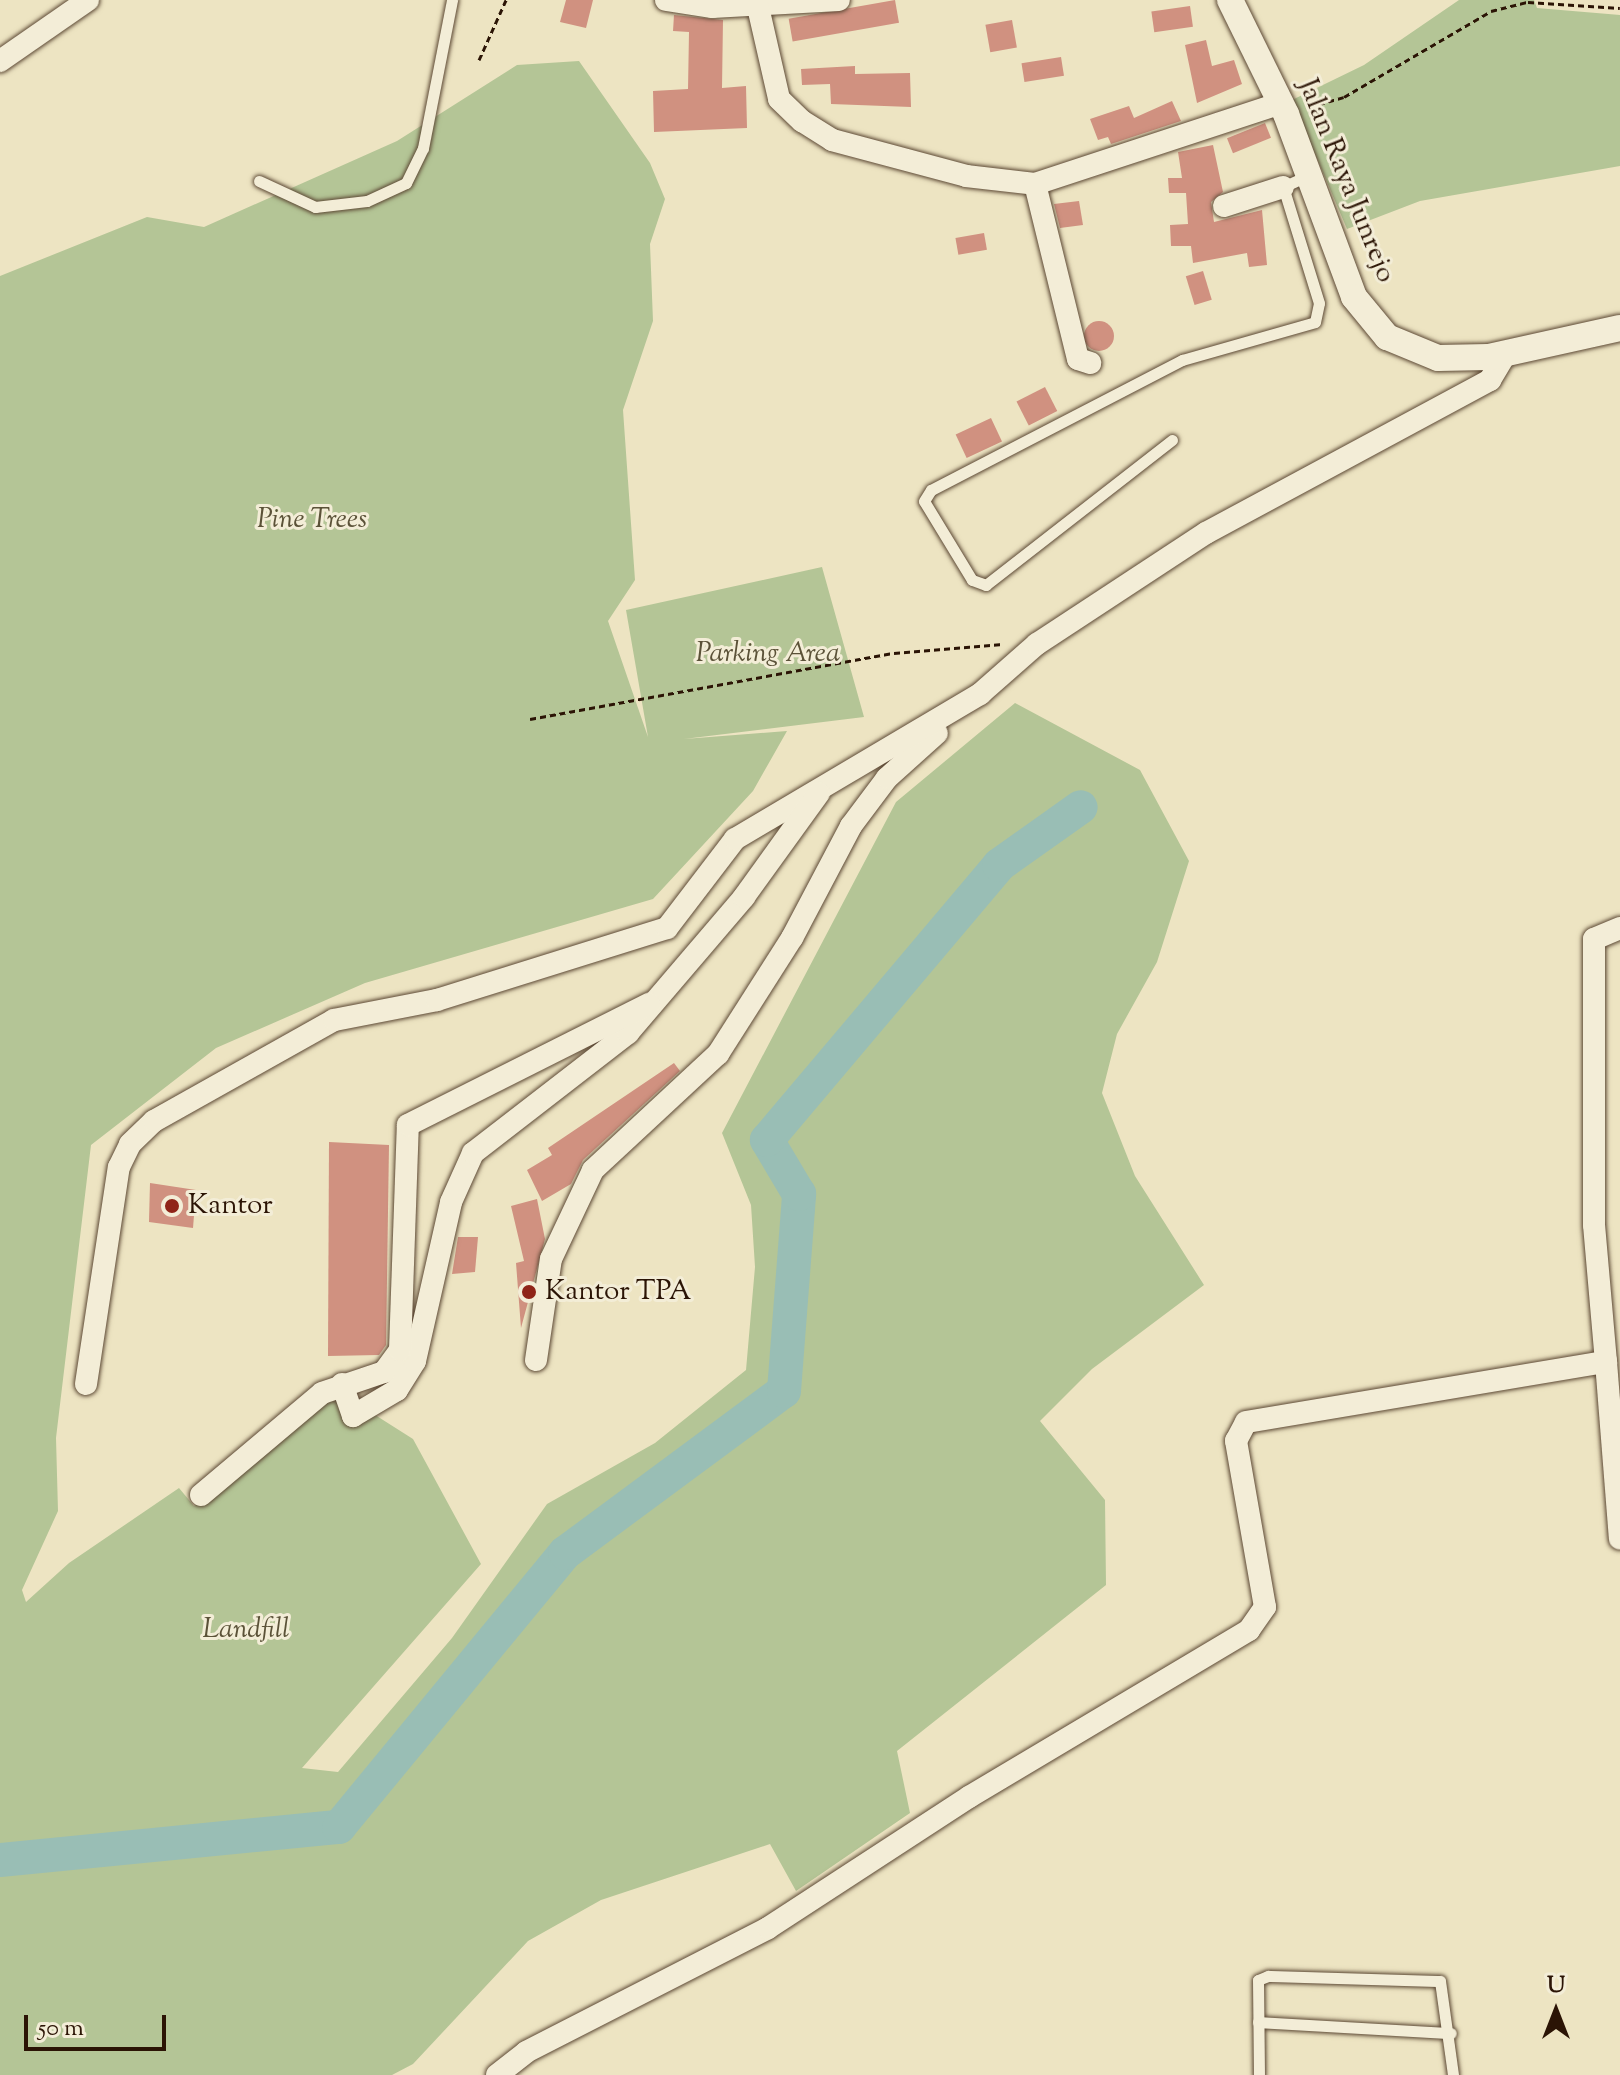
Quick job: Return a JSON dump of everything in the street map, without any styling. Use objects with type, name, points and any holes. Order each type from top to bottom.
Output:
[{"type":"street","points":[[0,61],[88,0]]},
{"type":"street","points":[[666,0],[758,7],[839,0]]},
{"type":"street","name":"Jalan Raya Junrejo","points":[[1230,0],[1284,108],[1354,297],[1387,337],[1438,358],[1505,355],[1620,328]]},
{"type":"street","points":[[758,7],[779,99],[802,121],[890,158],[1035,184],[1284,108]]},
{"type":"street","points":[[1035,184],[1078,359],[1090,363]]},
{"type":"street","points":[[1224,206],[1283,187]]},
{"type":"street","points":[[536,1360],[551,1259],[593,1170],[718,1054],[792,938],[851,826],[887,778],[1037,644],[1206,533],[1481,385],[1505,355]]},
{"type":"street","points":[[86,1384],[119,1167],[130,1144],[154,1121],[334,1020],[437,1000],[646,940],[683,914],[735,839],[980,694]]},
{"type":"street","points":[[342,1384],[353,1416],[371,1411],[415,1361],[451,1202],[473,1153],[628,1033],[662,998],[825,784]]},
{"type":"street","points":[[1620,928],[1594,939],[1594,1225],[1620,1538]]},
{"type":"street","points":[[201,1495],[342,1384],[384,1372],[400,1350],[408,1125],[662,998]]},
{"type":"street","points":[[497,2075],[526,2052],[768,1928],[969,1797],[1249,1630],[1265,1607],[1236,1441],[1246,1422],[1606,1362]]},
{"type":"lane","points":[[259,181],[315,207],[367,201],[406,183],[423,148],[452,0]]},
{"type":"lane","points":[[1172,440],[986,585],[972,580],[924,501],[931,490],[1182,360],[1315,322],[1319,303],[1283,187],[1311,174]]},
{"type":"lane","points":[[1259,2075],[1258,2022],[1262,1977],[1435,1980],[1445,1984],[1453,2075]]},
{"type":"lane","points":[[1258,2022],[1451,2033]]},
{"type":"path","points":[[479,60],[506,0]]},
{"type":"path","points":[[1284,108],[1344,97],[1491,11],[1528,2],[1620,8]]},
{"type":"path","points":[[530,719],[894,653],[1037,644]]},
{"type":"green space","points":[[1459,0],[1534,0],[1537,8],[1620,15],[1620,166],[1420,201],[1347,229],[1292,100],[1364,65]]},
{"type":"green space","name":"Pine Trees","points":[[579,61],[650,163],[665,199],[650,244],[653,321],[623,410],[635,580],[608,621],[648,737],[626,610],[822,567],[864,717],[684,739],[787,731],[753,791],[653,899],[365,983],[216,1048],[91,1145],[56,1438],[58,1511],[22,1590],[26,1602],[69,1563],[179,1488],[194,1506],[322,1395],[372,1413],[413,1439],[481,1564],[302,1768],[338,1772],[452,1638],[547,1504],[655,1443],[746,1370],[755,1267],[751,1205],[722,1133],[896,802],[1015,703],[1140,770],[1189,861],[1157,962],[1117,1034],[1102,1093],[1135,1176],[1204,1285],[1092,1369],[1040,1421],[1105,1500],[1106,1585],[897,1751],[910,1813],[796,1891],[770,1844],[601,1900],[528,1941],[413,2064],[392,2075],[0,2075],[0,276],[147,217],[204,227],[397,141],[517,65]]},
{"type":"building","points":[[566,0],[593,0],[586,28],[560,22]]},
{"type":"building","points":[[895,0],[899,23],[793,41],[789,19]]},
{"type":"building","points":[[1190,6],[1193,27],[1154,32],[1151,11]]},
{"type":"building","points":[[674,15],[723,20],[722,88],[746,86],[747,128],[654,132],[653,91],[688,89],[689,32],[673,31]]},
{"type":"building","points":[[1012,20],[1017,48],[990,52],[985,25]]},
{"type":"building","points":[[1206,40],[1212,66],[1234,60],[1242,84],[1197,103],[1185,45]]},
{"type":"building","points":[[1061,57],[1064,76],[1024,82],[1021,63]]},
{"type":"building","points":[[855,66],[855,74],[910,73],[911,107],[831,104],[830,84],[802,85],[801,69]]},
{"type":"building","points":[[1172,101],[1181,121],[1111,144],[1108,137],[1098,140],[1090,119],[1129,106],[1134,118]]},
{"type":"building","points":[[1265,123],[1271,138],[1233,153],[1227,138]]},
{"type":"building","points":[[1213,145],[1223,192],[1211,202],[1214,222],[1262,210],[1267,265],[1249,267],[1247,253],[1193,263],[1191,246],[1171,246],[1170,225],[1188,224],[1186,193],[1169,193],[1168,178],[1182,178],[1178,152]]},
{"type":"building","points":[[1079,201],[1083,225],[1060,228],[1054,204]]},
{"type":"building","points":[[984,233],[987,250],[958,255],[955,238]]},
{"type":"building","points":[[1203,271],[1212,300],[1195,305],[1186,276]]},
{"type":"building","points":[[1099,321],[1110,325],[1114,336],[1110,347],[1099,351],[1088,347],[1084,336],[1088,325]]},
{"type":"building","points":[[1045,387],[1057,411],[1029,426],[1016,402]]},
{"type":"building","points":[[991,418],[1002,442],[967,458],[956,434]]},
{"type":"building","points":[[674,1063],[680,1071],[583,1160],[571,1184],[542,1201],[527,1170],[552,1155],[548,1148]]},
{"type":"building","points":[[329,1142],[389,1145],[386,1345],[379,1355],[328,1356]]},
{"type":"building","name":"Kantor","points":[[150,1183],[196,1190],[193,1228],[149,1222]]},
{"type":"building","name":"Kantor TPA","points":[[537,1199],[545,1239],[521,1328],[516,1263],[524,1261],[511,1206]]},
{"type":"building","points":[[458,1237],[478,1237],[475,1272],[452,1274]]},
{"type":"waterway","points":[[0,1860],[339,1827],[565,1553],[784,1391],[799,1194],[767,1140],[999,865],[1081,807]]},
{"type":"place","name":"Kantor","points":[[172,1206]]},
{"type":"place","name":"Kantor TPA","points":[[529,1292]]},
{"type":"park label","name":"Parking Area","points":[[768,654]]},
{"type":"park label","name":"Landfill","points":[[246,1630]]}]
